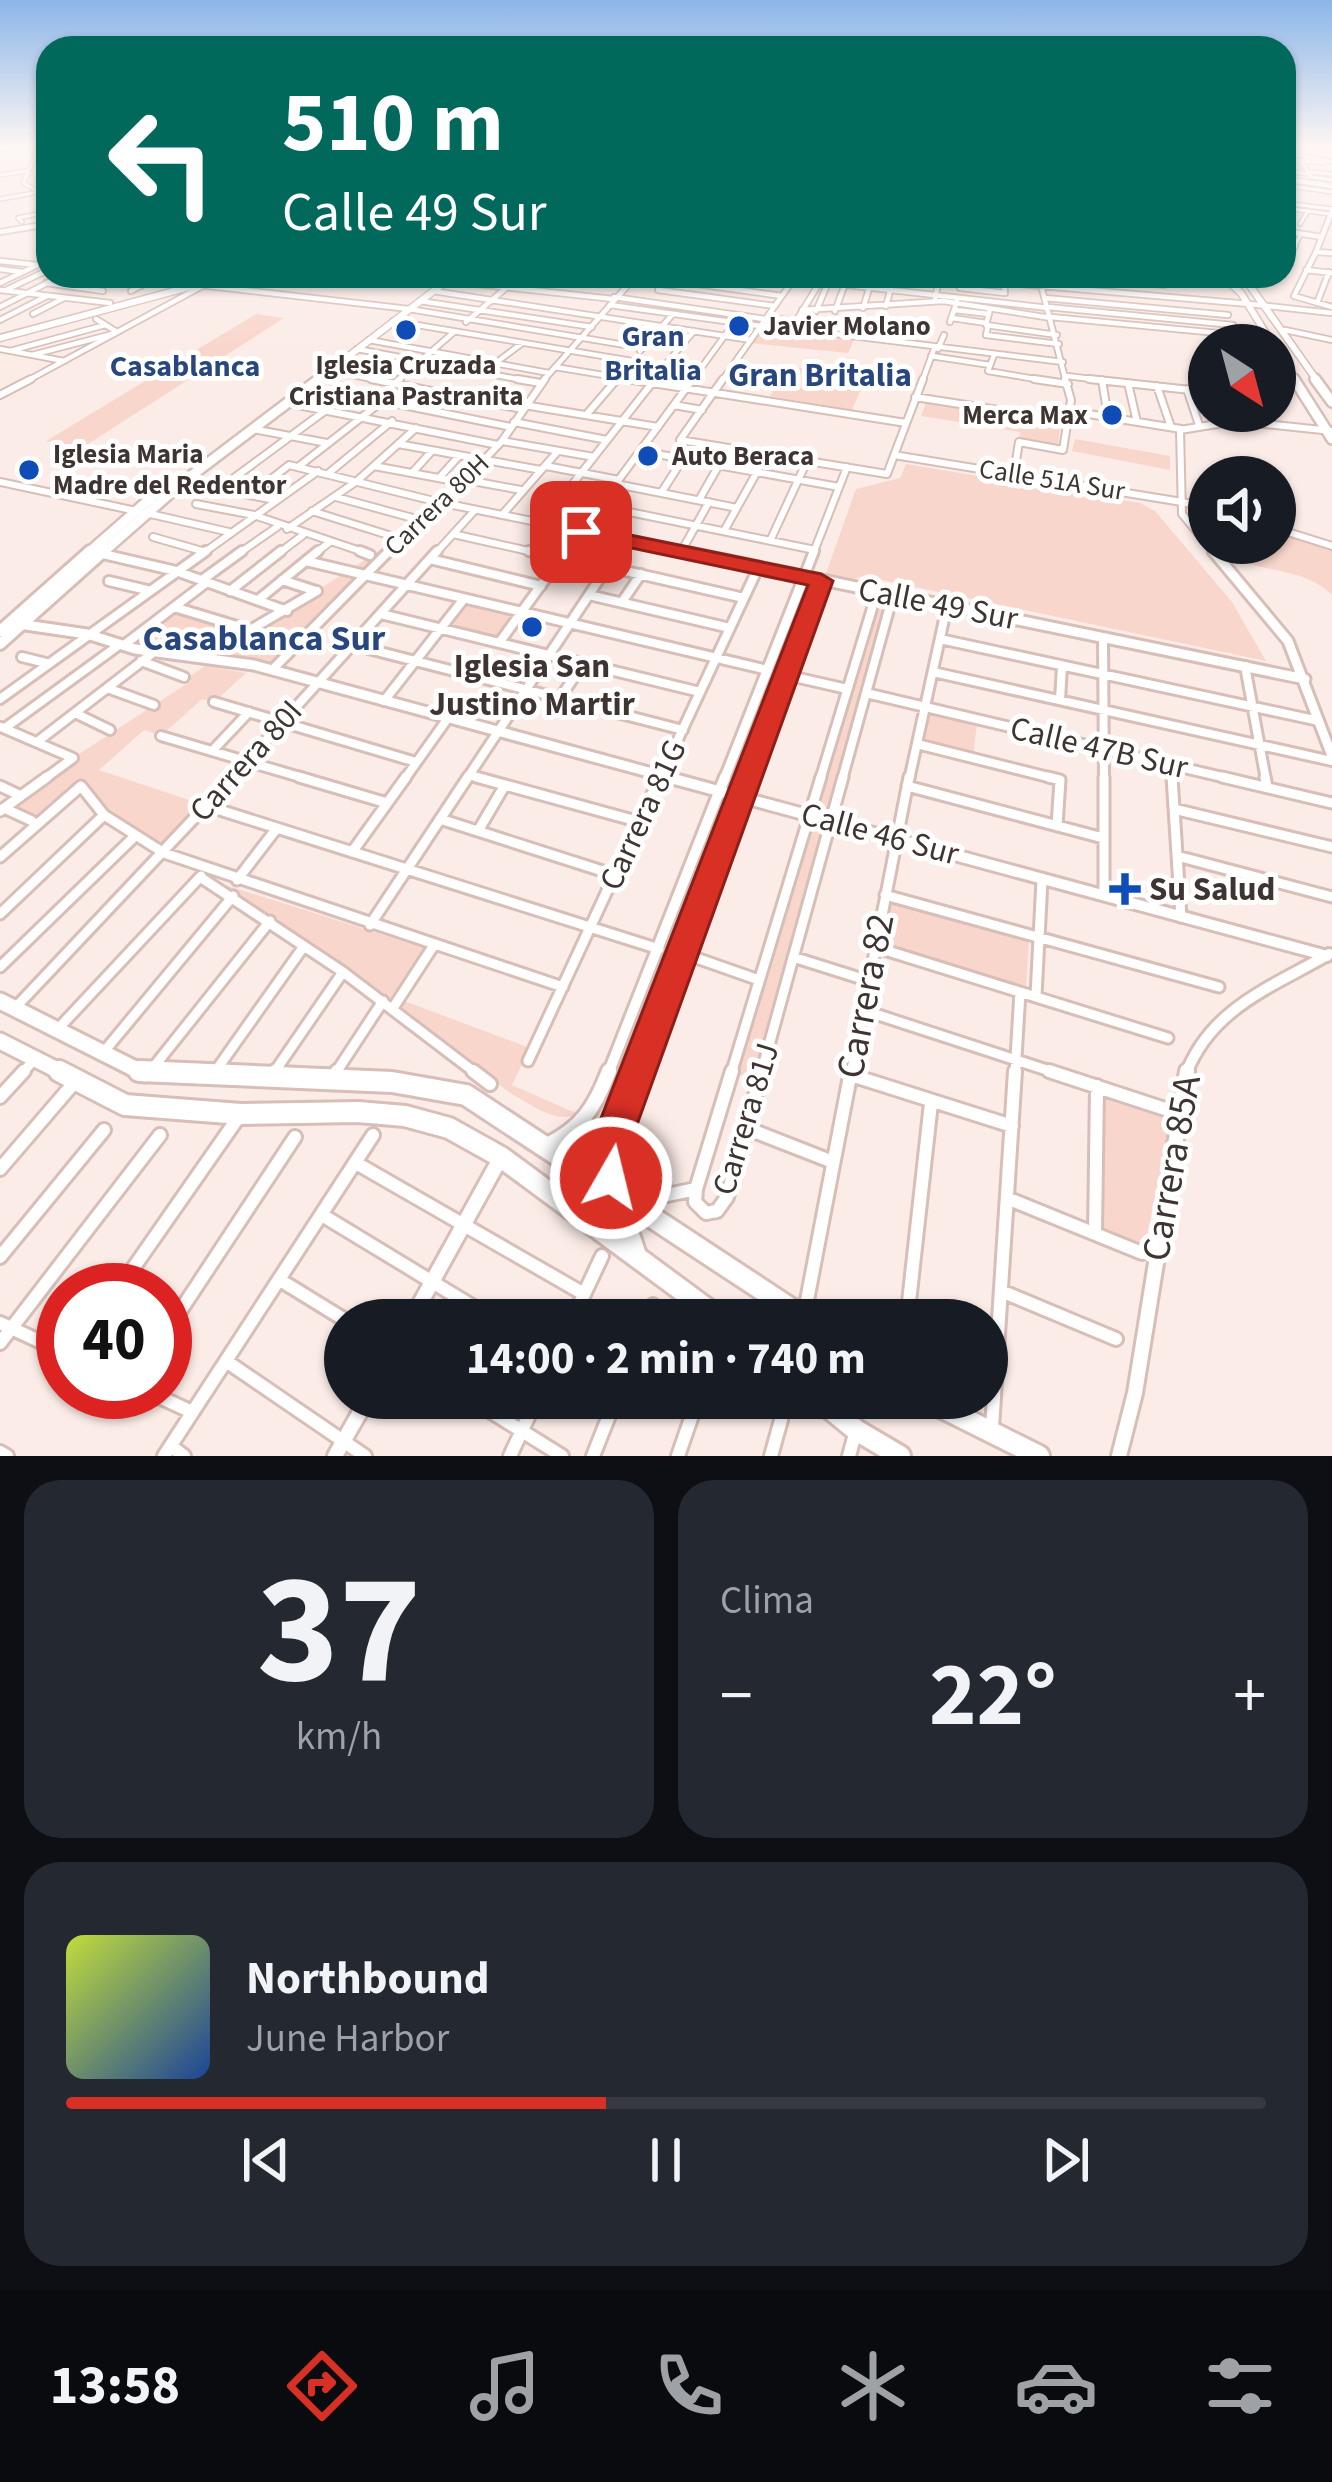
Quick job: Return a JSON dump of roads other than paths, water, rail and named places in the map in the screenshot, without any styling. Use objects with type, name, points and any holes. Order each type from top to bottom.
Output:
[{"type":"main road","points":[[0,335],[86,305],[179,288]]},
{"type":"main road","points":[[0,335],[98,315],[185,288]]},
{"type":"main road","points":[[0,644],[141,512],[433,288]]},
{"type":"main road","points":[[0,632],[18,624],[103,554],[141,512],[436,288]]},
{"type":"main road","points":[[1234,288],[1261,324]]},
{"type":"main road","points":[[1253,288],[1281,324]]},
{"type":"main road","points":[[160,295],[177,300]]},
{"type":"main road","points":[[1296,347],[1332,402]]},
{"type":"main road","points":[[1296,381],[1330,434]]},
{"type":"main road","points":[[7,1005],[147,1075],[392,1082],[446,1089],[474,1100],[547,1145],[778,1299]]},
{"type":"main road","points":[[0,1042],[125,1105],[241,1114],[311,1111],[405,1116],[449,1128],[501,1157],[695,1299]]},
{"type":"main road","points":[[564,1202],[598,1202],[603,1187],[593,1175]]},
{"type":"main road","points":[[843,1419],[900,1456]]},
{"type":"main road","points":[[966,1419],[1039,1456]]},
{"type":"main road","points":[[992,1432],[1006,1456]]},
{"type":"street","points":[[1300,224],[1306,214]]},
{"type":"street","points":[[20,220],[36,217]]},
{"type":"street","points":[[1329,226],[1294,296],[1332,310]]},
{"type":"street","points":[[0,232],[36,227]]},
{"type":"street","points":[[1296,233],[1332,236]]},
{"type":"street","points":[[1296,242],[1301,234]]},
{"type":"street","points":[[1316,252],[1332,254]]},
{"type":"street","points":[[0,261],[36,265]]},
{"type":"street","points":[[4,287],[36,266]]},
{"type":"street","points":[[0,269],[23,272]]},
{"type":"street","points":[[1306,270],[1329,282],[1317,303]]},
{"type":"street","points":[[4,287],[36,275]]},
{"type":"street","points":[[4,287],[86,305],[109,288]]},
{"type":"street","points":[[0,307],[38,288]]},
{"type":"street","points":[[79,288],[103,291]]},
{"type":"street","points":[[131,291],[137,288]]},
{"type":"street","points":[[0,395],[196,288]]},
{"type":"street","points":[[177,300],[196,288]]},
{"type":"street","points":[[252,288],[643,348]]},
{"type":"street","points":[[251,495],[363,416],[395,382],[506,288]]},
{"type":"street","points":[[522,288],[724,313],[934,351],[1063,362]]},
{"type":"street","name":"Carrera 80H","points":[[272,670],[419,520],[466,482],[541,383],[624,288]]},
{"type":"street","points":[[730,288],[782,296]]},
{"type":"street","points":[[788,288],[680,440],[886,474],[944,335]]},
{"type":"street","points":[[796,321],[816,288]]},
{"type":"street","points":[[812,332],[826,288]]},
{"type":"street","points":[[835,311],[844,288]]},
{"type":"street","points":[[863,308],[869,288]]},
{"type":"street","points":[[880,288],[914,291],[989,311],[1188,330]]},
{"type":"street","points":[[911,304],[915,288]]},
{"type":"street","points":[[935,297],[937,288]]},
{"type":"street","points":[[1005,288],[1005,293],[960,288],[951,320],[1057,335]]},
{"type":"street","points":[[1014,473],[1019,442],[1063,450],[1070,410],[1057,335],[1042,288]]},
{"type":"street","points":[[1069,288],[1332,310]]},
{"type":"street","points":[[1165,288],[1168,296]]},
{"type":"street","points":[[883,306],[891,289]]},
{"type":"street","points":[[647,302],[658,290],[776,306]]},
{"type":"street","points":[[724,313],[742,290]]},
{"type":"street","points":[[433,291],[751,340]]},
{"type":"street","points":[[1126,292],[1136,325]]},
{"type":"street","points":[[0,320],[47,296]]},
{"type":"street","points":[[802,310],[911,304],[935,297],[957,303],[992,300],[1233,325],[1221,302]]},
{"type":"street","points":[[33,314],[65,298]]},
{"type":"street","points":[[1045,298],[1228,315]]},
{"type":"street","points":[[612,300],[734,322],[816,323]]},
{"type":"street","points":[[992,300],[986,335],[1059,344]]},
{"type":"street","points":[[420,301],[592,328]]},
{"type":"street","points":[[110,303],[98,315],[115,333]]},
{"type":"street","points":[[812,332],[896,322],[883,306]]},
{"type":"street","points":[[631,361],[673,314]]},
{"type":"street","points":[[393,321],[698,372]]},
{"type":"street","points":[[615,344],[634,322]]},
{"type":"street","points":[[499,643],[734,322]]},
{"type":"street","points":[[10,351],[105,325]]},
{"type":"street","points":[[855,338],[864,326]]},
{"type":"street","points":[[664,366],[694,331]]},
{"type":"street","points":[[32,355],[115,333]]},
{"type":"street","points":[[1296,333],[1332,341]]},
{"type":"street","points":[[369,340],[906,423]]},
{"type":"street","points":[[1296,342],[1332,341]]},
{"type":"street","points":[[482,373],[522,343]]},
{"type":"street","points":[[357,349],[541,383]]},
{"type":"street","points":[[0,350],[64,361]]},
{"type":"street","points":[[934,351],[989,368],[1188,392]]},
{"type":"street","points":[[989,368],[994,355]]},
{"type":"street","points":[[595,374],[610,357]]},
{"type":"street","points":[[326,369],[658,428]]},
{"type":"street","points":[[586,415],[619,377]]},
{"type":"street","points":[[1102,380],[1108,417]]},
{"type":"street","points":[[542,523],[653,383]]},
{"type":"street","points":[[1128,383],[1137,422]]},
{"type":"street","points":[[932,671],[1259,746],[1332,758],[1305,679],[1277,626],[1184,518],[1176,428],[1157,386]]},
{"type":"street","points":[[354,394],[608,440]]},
{"type":"street","points":[[915,398],[1068,421]]},
{"type":"street","points":[[286,402],[594,457]]},
{"type":"street","points":[[674,405],[702,410]]},
{"type":"street","points":[[219,489],[327,409]]},
{"type":"street","points":[[1070,410],[1188,426]]},
{"type":"street","points":[[2,728],[121,646],[204,581],[357,481],[440,412]]},
{"type":"street","points":[[329,473],[392,421]]},
{"type":"street","points":[[256,422],[328,443]]},
{"type":"street","points":[[1296,429],[1330,434]]},
{"type":"street","points":[[398,444],[581,473],[737,508]]},
{"type":"street","points":[[412,473],[432,451]]},
{"type":"street","points":[[502,515],[558,451]]},
{"type":"street","points":[[640,451],[839,487]]},
{"type":"street","points":[[724,531],[767,454]]},
{"type":"street","points":[[439,478],[459,455]]},
{"type":"street","name":"Calle 51A Sur","points":[[894,455],[1188,503]]},
{"type":"street","points":[[662,493],[683,459]]},
{"type":"street","points":[[770,541],[807,461]]},
{"type":"street","points":[[699,500],[719,465]]},
{"type":"street","name":"Calle 49 Sur","points":[[293,466],[475,510],[1305,679]]},
{"type":"street","points":[[374,466],[523,490]]},
{"type":"street","points":[[547,1145],[574,1132],[590,1115],[847,467]]},
{"type":"street","points":[[0,698],[318,470]]},
{"type":"street","points":[[0,482],[231,533]]},
{"type":"street","points":[[183,482],[276,500]]},
{"type":"street","points":[[334,497],[419,520]]},
{"type":"street","points":[[681,552],[709,502]]},
{"type":"street","points":[[196,504],[254,515],[370,555]]},
{"type":"street","points":[[600,506],[814,550]]},
{"type":"street","name":"Carrera 80I","points":[[7,1005],[164,853],[475,510]]},
{"type":"street","points":[[312,512],[401,538]]},
{"type":"street","points":[[453,534],[561,559]]},
{"type":"street","points":[[230,591],[304,535]]},
{"type":"street","points":[[1296,535],[1332,546]]},
{"type":"street","points":[[153,537],[204,551]]},
{"type":"street","points":[[370,925],[625,541]]},
{"type":"street","points":[[257,601],[329,542]]},
{"type":"street","points":[[103,554],[176,571],[287,611]]},
{"type":"street","points":[[430,559],[541,586]]},
{"type":"street","points":[[306,561],[768,670]]},
{"type":"street","points":[[608,567],[744,598]]},
{"type":"street","name":"Carrera 81G","points":[[528,1061],[758,568]]},
{"type":"street","points":[[622,602],[640,574]]},
{"type":"street","points":[[174,607],[250,630],[317,591],[282,580]]},
{"type":"street","points":[[110,581],[149,590]]},
{"type":"street","points":[[639,1256],[608,1167],[610,1144],[821,581]]},
{"type":"street","name":"Carrera 81J","points":[[877,592],[696,1189],[694,1202],[706,1213],[723,1204],[893,596]]},
{"type":"street","points":[[589,595],[730,628]]},
{"type":"street","points":[[385,701],[464,600]]},
{"type":"street","name":"Carrera 82","points":[[809,1299],[896,838],[947,606]]},
{"type":"street","points":[[380,614],[700,692]]},
{"type":"street","name":"Calle 46 Sur","points":[[18,624],[272,670],[1329,954]]},
{"type":"street","points":[[1103,638],[1104,895]]},
{"type":"street","points":[[940,640],[1319,721]]},
{"type":"street","points":[[352,644],[682,730]]},
{"type":"street","points":[[37,742],[154,652]]},
{"type":"street","points":[[22,657],[48,664]]},
{"type":"street","points":[[141,661],[184,677]]},
{"type":"street","points":[[560,698],[583,664]]},
{"type":"street","points":[[1060,700],[1062,666]]},
{"type":"street","points":[[1245,666],[1267,788]]},
{"type":"street","points":[[786,675],[847,689]]},
{"type":"street","points":[[0,684],[15,688]]},
{"type":"street","points":[[107,688],[154,705]]},
{"type":"street","name":"Calle 47B Sur","points":[[866,693],[1332,803]]},
{"type":"street","points":[[214,702],[416,762]]},
{"type":"street","points":[[75,712],[110,730]]},
{"type":"street","points":[[212,751],[249,712]]},
{"type":"street","points":[[352,852],[448,718]]},
{"type":"street","points":[[2,728],[73,758],[2,810]]},
{"type":"street","points":[[161,736],[387,803]]},
{"type":"street","points":[[916,744],[1060,780],[1057,826]]},
{"type":"street","points":[[1172,765],[1181,917]]},
{"type":"street","points":[[469,776],[640,822]]},
{"type":"street","points":[[478,831],[505,785]]},
{"type":"street","points":[[0,786],[20,795]]},
{"type":"street","points":[[0,857],[81,786],[104,815],[203,873],[490,1084]]},
{"type":"street","points":[[908,786],[1104,839]]},
{"type":"street","points":[[204,805],[658,949]]},
{"type":"street","points":[[1174,809],[1332,848]]},
{"type":"street","points":[[2,810],[32,820]]},
{"type":"street","points":[[0,914],[104,815]]},
{"type":"street","points":[[440,819],[615,874]]},
{"type":"street","points":[[237,880],[277,828]]},
{"type":"street","points":[[0,968],[135,836]]},
{"type":"street","points":[[1177,856],[1332,897]]},
{"type":"street","points":[[203,873],[563,987]]},
{"type":"street","points":[[56,1031],[203,873]]},
{"type":"street","points":[[1036,997],[1042,878]]},
{"type":"street","points":[[885,895],[1219,987]]},
{"type":"street","points":[[101,1055],[233,896]]},
{"type":"street","points":[[147,1075],[270,921]]},
{"type":"street","points":[[329,1082],[434,945]]},
{"type":"street","points":[[208,1080],[304,946]]},
{"type":"street","points":[[875,947],[1168,1038]]},
{"type":"street","points":[[685,954],[759,980]]},
{"type":"street","name":"Carrera 85A","points":[[1119,1456],[1135,1393],[1194,1047],[1229,1009],[1329,954]]},
{"type":"street","points":[[793,957],[868,981]]},
{"type":"street","points":[[268,1081],[343,972]]},
{"type":"street","points":[[992,1432],[1020,992]]},
{"type":"street","points":[[863,1010],[1165,1109]]},
{"type":"street","points":[[0,1097],[34,1060]]},
{"type":"street","points":[[850,1075],[1012,1126]]},
{"type":"street","points":[[0,1169],[74,1083]]},
{"type":"street","name":"Carrera 85A","points":[[1095,1234],[1097,1087]]},
{"type":"street","points":[[909,1299],[931,1103]]},
{"type":"street","points":[[137,1263],[241,1114]]},
{"type":"street","points":[[746,1128],[833,1162]]},
{"type":"street","points":[[0,1257],[104,1130]]},
{"type":"street","points":[[0,1343],[6,1326],[160,1135]]},
{"type":"street","points":[[192,1412],[374,1136]]},
{"type":"street","points":[[192,1293],[296,1137]]},
{"type":"street","points":[[423,1299],[501,1157]]},
{"type":"street","points":[[356,1163],[584,1294]]},
{"type":"street","points":[[635,1202],[696,1189]]},
{"type":"street","points":[[1007,1198],[1142,1253]]},
{"type":"street","points":[[321,1215],[464,1299]]},
{"type":"street","points":[[582,1299],[602,1256]]},
{"type":"street","points":[[280,1280],[324,1307]]},
{"type":"street","points":[[1001,1291],[1116,1339]]},
{"type":"street","points":[[6,1326],[36,1340]]},
{"type":"street","points":[[226,1361],[339,1449],[365,1456]]},
{"type":"street","points":[[184,1456],[167,1451],[188,1419]]},
{"type":"street","points":[[339,1449],[356,1419]]},
{"type":"street","points":[[503,1419],[562,1456]]},
{"type":"street","points":[[510,1456],[527,1419]]},
{"type":"street","points":[[593,1456],[608,1419]]},
{"type":"street","points":[[678,1456],[691,1419]]},
{"type":"street","points":[[770,1456],[782,1420]]},
{"type":"street","points":[[849,1456],[856,1430]]},
{"type":"place","name":"Javier Molano","points":[[739,326]]},
{"type":"place","name":"Iglesia Cruzada Cristiana Pastranita","points":[[406,330]]},
{"type":"place","name":"Merca Max","points":[[1112,415]]},
{"type":"place","name":"Auto Beraca","points":[[648,456]]},
{"type":"place","name":"Iglesia Maria Madre del Redentor","points":[[29,470]]},
{"type":"place","name":"Iglesia San Justino Martir","points":[[532,627]]},
{"type":"place","name":"Su Salud","points":[[1125,889]]},
{"type":"district","name":"Gran Britalia","points":[[653,353]]},
{"type":"district","name":"Casablanca","points":[[185,366]]},
{"type":"district","name":"Gran Britalia","points":[[820,375]]},
{"type":"district","name":"Casablanca Sur","points":[[264,638]]}]
